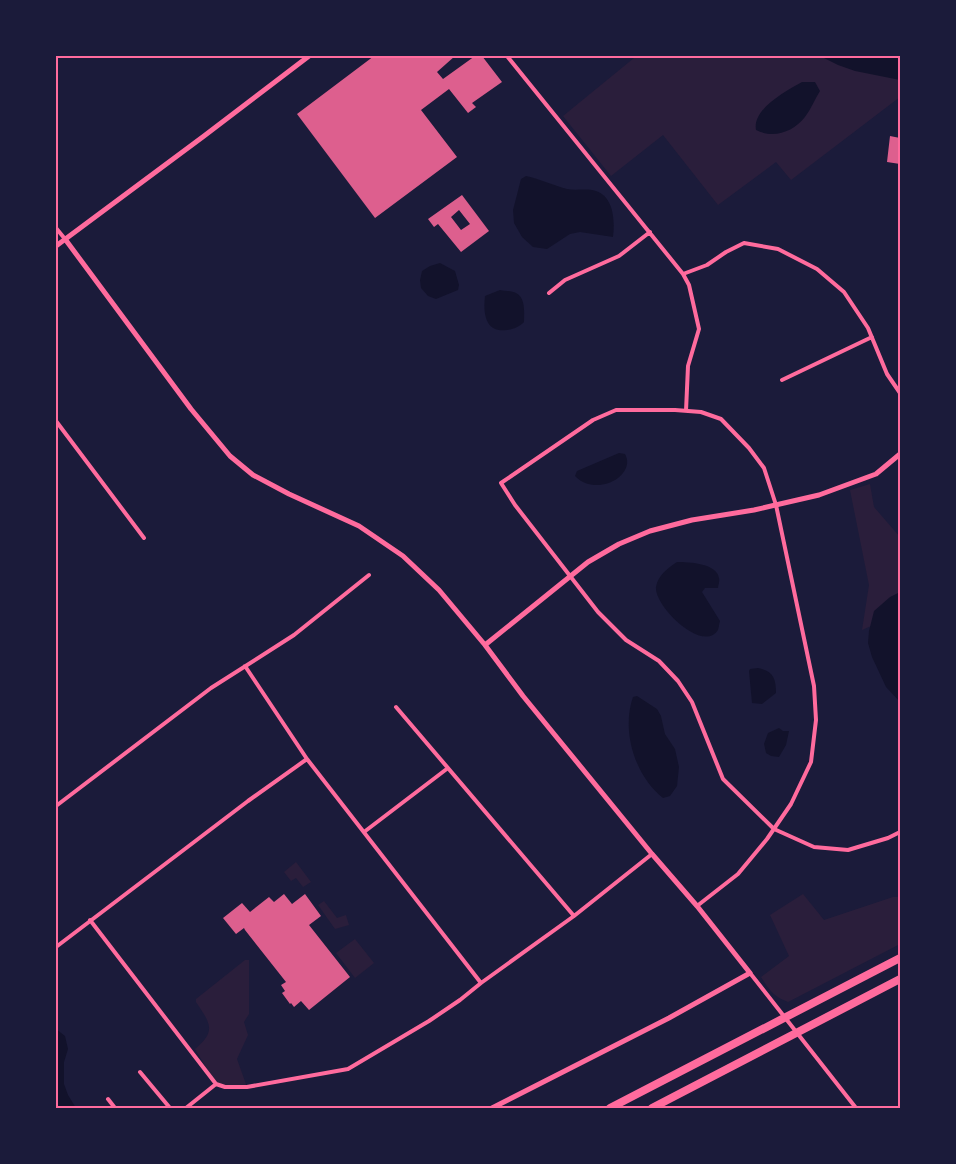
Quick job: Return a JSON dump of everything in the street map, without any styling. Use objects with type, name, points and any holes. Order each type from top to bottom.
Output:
[{"type":"highway","points":[[610,1108],[900,958]]},
{"type":"highway","points":[[653,1108],[900,979]]},
{"type":"street","points":[[56,246],[309,56]]},
{"type":"street","points":[[507,56],[650,232],[689,285],[699,329],[687,366],[686,411]]},
{"type":"street","points":[[56,228],[191,410],[230,456],[253,475],[359,526],[403,556],[439,590],[485,645],[523,696],[697,906],[856,1108]]},
{"type":"street","points":[[549,293],[565,280],[619,256],[650,232]]},
{"type":"street","points":[[683,274],[707,265],[744,243],[778,249],[817,269],[844,292],[868,328],[887,374],[900,393]]},
{"type":"street","points":[[782,380],[872,337]]},
{"type":"street","points":[[697,906],[738,874],[774,829],[791,804],[811,762],[816,720],[814,686],[776,505],[764,468],[721,419],[700,412],[616,410],[592,420],[501,483],[515,505],[598,612],[626,640],[659,661],[678,681],[692,702],[723,779],[774,829],[814,847],[848,850],[900,832]]},
{"type":"street","points":[[56,421],[144,538]]},
{"type":"street","points":[[485,645],[588,562],[618,544],[650,531],[692,519],[754,510],[819,495],[876,474],[900,454]]},
{"type":"street","points":[[56,806],[211,688],[294,634],[369,575]]},
{"type":"street","points":[[245,666],[307,759],[481,983]]},
{"type":"street","points":[[396,707],[574,916]]},
{"type":"street","points":[[56,947],[307,759]]},
{"type":"street","points":[[364,832],[448,768]]},
{"type":"street","points":[[90,920],[216,1084],[225,1088],[246,1087],[348,1069],[460,1000],[574,916],[652,854]]},
{"type":"street","points":[[492,1108],[669,1018],[750,973]]},
{"type":"street","points":[[140,1072],[170,1108]]},
{"type":"street","points":[[186,1108],[216,1084]]},
{"type":"street","points":[[108,1099],[115,1108]]},
{"type":"shaded area","points":[[633,56],[900,56],[900,97],[791,180],[776,162],[718,205],[663,135],[611,176],[563,116],[634,58]]},
{"type":"shaded area","points":[[820,56],[900,56],[900,80],[855,71]]},
{"type":"shaded area","points":[[802,82],[815,82],[820,91],[800,122],[789,130],[776,134],[756,130],[756,122],[765,108]]},
{"type":"shaded area","points":[[526,176],[567,189],[593,190],[602,194],[607,198],[612,210],[613,237],[580,232],[570,234],[547,249],[533,247],[522,237],[514,223],[513,210],[521,179]]},
{"type":"shaded area","points":[[440,263],[455,271],[459,285],[458,290],[436,299],[428,296],[421,288],[420,280],[422,271]]},
{"type":"shaded area","points":[[500,290],[516,293],[523,302],[524,322],[507,330],[494,328],[485,315],[485,296]]},
{"type":"shaded area","points":[[619,453],[625,454],[627,462],[625,470],[612,482],[593,485],[575,476],[577,471]]},
{"type":"shaded area","points":[[870,484],[874,507],[900,537],[900,606],[880,622],[862,630],[869,585],[850,490]]},
{"type":"shaded area","points":[[677,562],[701,564],[717,573],[718,588],[705,588],[702,592],[720,621],[718,630],[711,636],[691,632],[681,625],[657,595],[656,587],[661,575]]},
{"type":"shaded area","points":[[900,592],[900,702],[886,687],[868,643],[874,611],[890,597]]},
{"type":"shaded area","points":[[758,668],[770,673],[776,688],[776,693],[762,704],[752,703],[749,671]]},
{"type":"shaded area","points":[[637,696],[657,709],[665,734],[675,749],[679,767],[677,786],[670,796],[663,798],[653,789],[645,778],[633,752],[629,724],[630,710],[633,697]]},
{"type":"shaded area","points":[[779,728],[789,731],[786,745],[779,757],[771,756],[766,753],[764,744],[768,733]]},
{"type":"shaded area","points":[[296,862],[311,882],[303,887],[296,878],[291,881],[284,872]]},
{"type":"shaded area","points":[[803,894],[824,920],[893,897],[900,897],[900,944],[788,1002],[779,998],[761,977],[789,956],[770,915]]},
{"type":"shaded area","points":[[324,901],[337,918],[346,915],[349,925],[335,929],[318,905]]},
{"type":"shaded area","points":[[355,939],[374,963],[355,978],[336,953]]},
{"type":"shaded area","points":[[245,960],[249,960],[249,1014],[244,1022],[248,1035],[237,1059],[247,1087],[227,1087],[216,1084],[195,1049],[209,1032],[208,1021],[196,999]]},
{"type":"shaded area","points":[[56,1029],[65,1036],[68,1049],[64,1062],[64,1084],[76,1108],[56,1108]]},
{"type":"building","points":[[374,56],[455,56],[437,72],[443,79],[475,56],[482,56],[502,82],[472,103],[476,107],[468,113],[449,89],[421,110],[457,157],[375,218],[297,114]]},
{"type":"building","points":[[890,136],[900,138],[900,164],[887,162]]},
{"type":"building","points":[[462,195],[489,231],[461,252],[438,224],[434,227],[428,219]],"holes":[[[459,210],[470,224],[461,230],[451,217]]]},
{"type":"building","points":[[284,894],[292,904],[305,894],[321,916],[309,925],[350,977],[309,1010],[301,1001],[294,1007],[290,1004],[282,993],[285,991],[281,985],[286,982],[244,928],[236,934],[223,918],[242,903],[250,912],[269,897],[274,902]]}]
